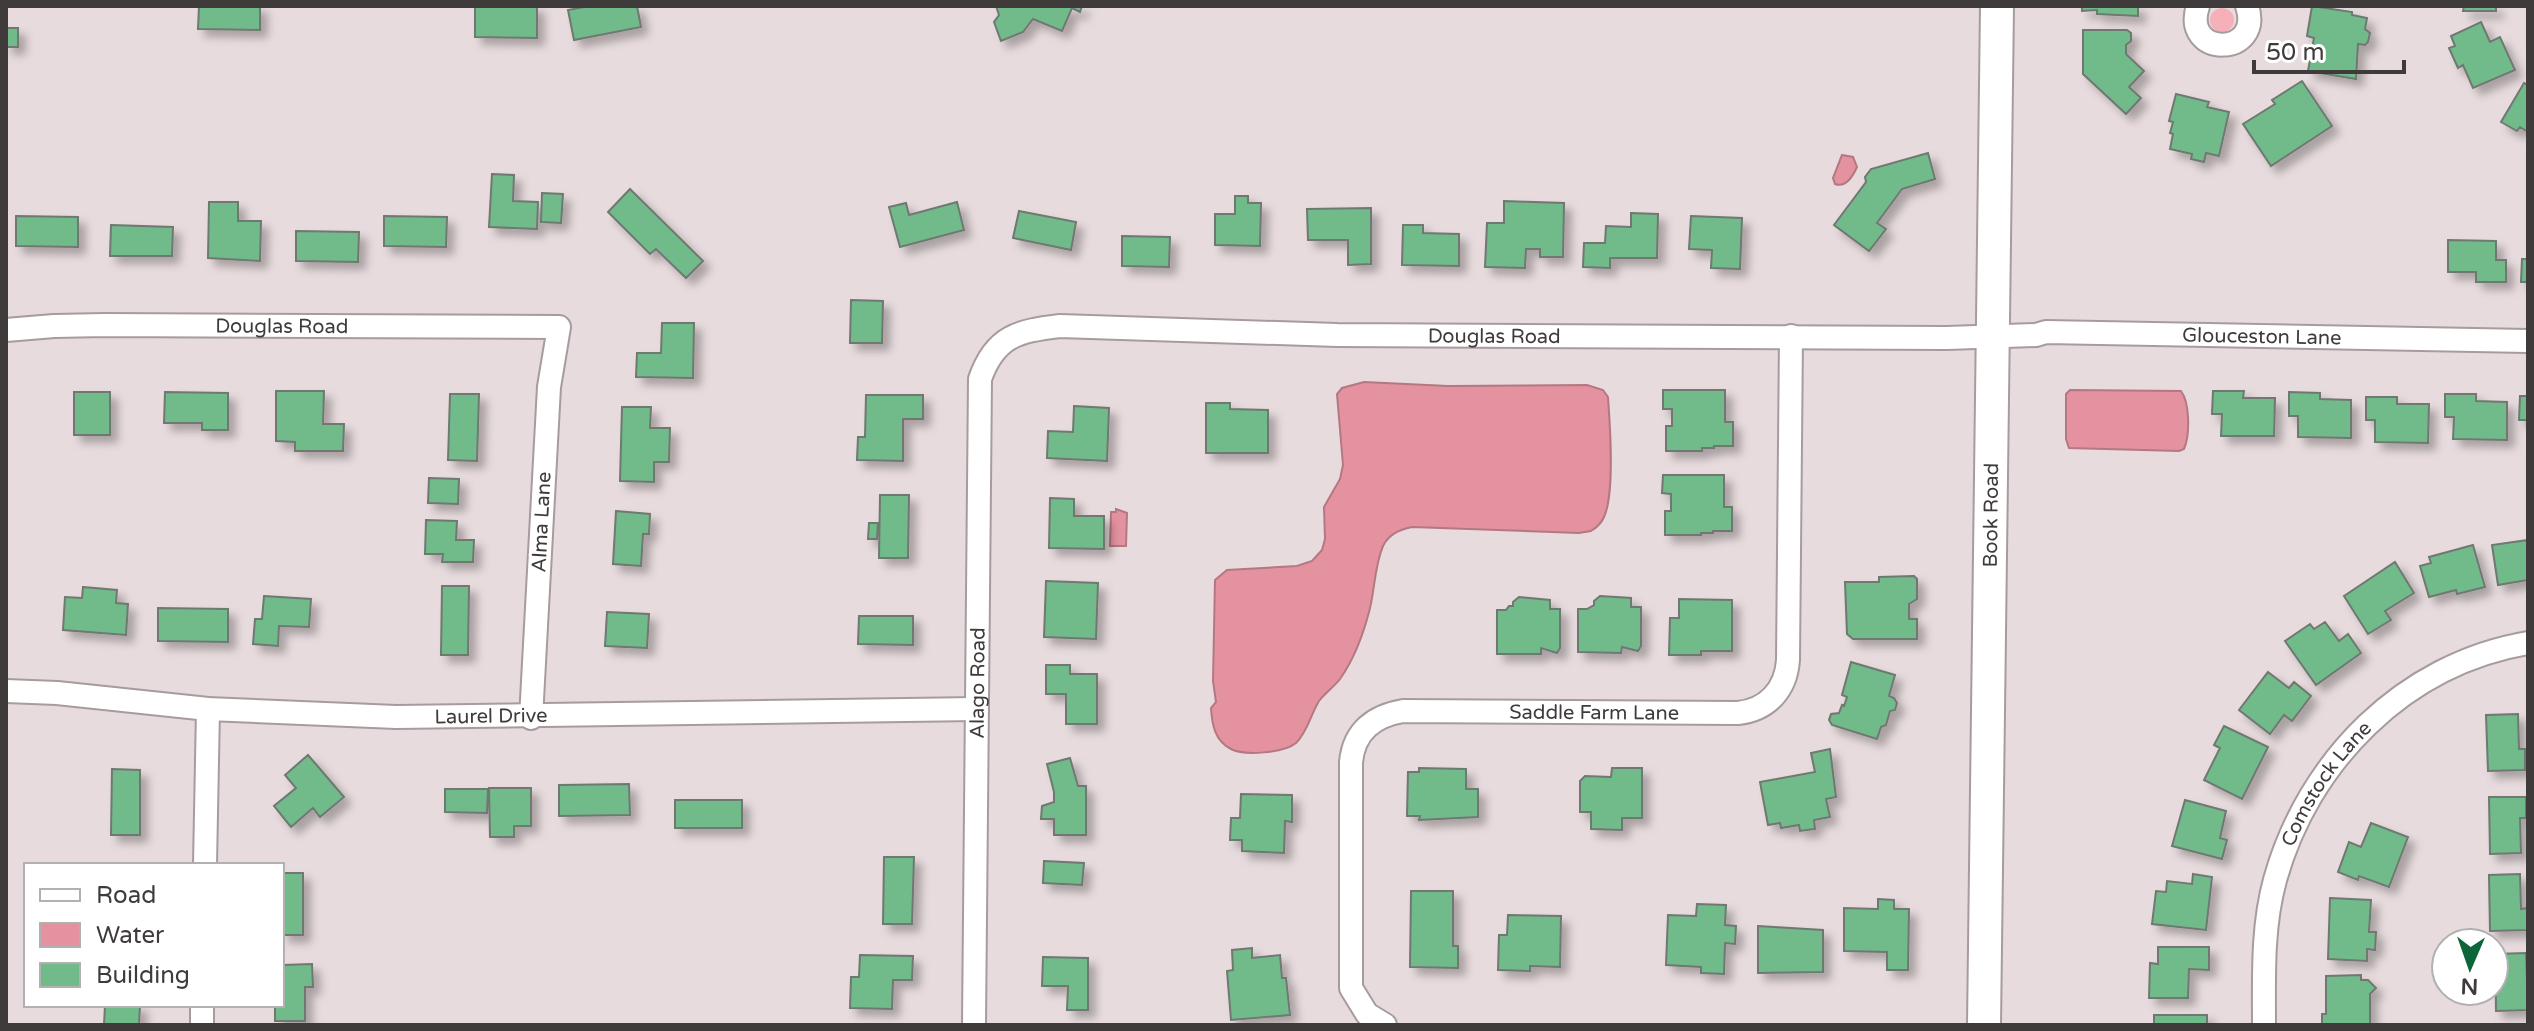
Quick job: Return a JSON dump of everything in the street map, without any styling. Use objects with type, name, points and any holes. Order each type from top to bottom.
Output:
[{"type":"street","name":"Book Road","points":[[1984,1025],[1997,6]]},
{"type":"street","points":[[2198,6],[2195,14],[2198,31],[2203,38],[2219,45],[2235,42],[2242,37],[2250,22],[2247,6]]},
{"type":"street","name":"Douglas Road","points":[[6,330],[105,325],[559,327]]},
{"type":"street","name":"Douglas Road","points":[[998,346],[1012,336],[1029,330],[1060,326],[1337,335],[1994,337]]},
{"type":"street","name":"Alma Lane","points":[[531,718],[549,387],[559,327]]},
{"type":"street","name":"Glouceston Lane","points":[[1994,337],[2046,332],[2528,341]]},
{"type":"street","name":"Saddle Farm Lane","points":[[1385,1025],[1361,1008],[1351,988],[1350,978],[1351,762],[1359,736],[1377,718],[1403,711],[1738,713],[1762,707],[1772,700],[1784,682],[1788,660],[1791,336]]},
{"type":"street","name":"Alago Road","points":[[974,1025],[980,379],[987,359],[998,346]]},
{"type":"street","name":"Comstock Lane","points":[[2264,1025],[2267,923],[2275,882],[2299,814],[2314,788],[2354,736],[2402,695],[2465,662],[2528,643]]},
{"type":"street","name":"Laurel Drive","points":[[6,691],[57,693],[208,709],[396,717],[531,718],[977,709]]},
{"type":"street","points":[[205,863],[208,709]]},
{"type":"shaded area","points":[[2222,8],[2231,11],[2234,20],[2231,29],[2222,32],[2213,29],[2210,20],[2213,11]]},
{"type":"water","points":[[1842,155],[1853,157],[1857,167],[1849,180],[1839,185],[1833,178]]},
{"type":"water","points":[[1364,382],[1448,386],[1587,385],[1603,390],[1608,397],[1611,458],[1610,492],[1604,517],[1593,530],[1579,533],[1412,527],[1395,533],[1385,542],[1380,554],[1369,612],[1354,655],[1340,679],[1319,701],[1300,739],[1274,751],[1254,753],[1231,749],[1218,737],[1211,714],[1216,702],[1213,681],[1215,580],[1227,570],[1297,566],[1312,561],[1322,550],[1325,539],[1324,507],[1340,479],[1343,465],[1337,394],[1342,388]]},
{"type":"water","points":[[2070,390],[2181,391],[2188,419],[2184,449],[2069,448],[2066,439],[2066,394]]},
{"type":"water","points":[[1116,509],[1127,513],[1126,546],[1110,546],[1111,512],[1116,512]]},
{"type":"building","points":[[199,6],[260,6],[260,30],[198,29]]},
{"type":"building","points":[[475,6],[537,6],[537,38],[475,37]]},
{"type":"building","points":[[589,6],[637,6],[641,27],[574,40],[568,10]]},
{"type":"building","points":[[996,6],[1082,6],[1080,12],[1072,8],[1062,31],[1033,19],[1023,32],[1001,41],[994,22],[999,15]]},
{"type":"building","points":[[2082,6],[2138,6],[2138,16],[2097,14],[2097,10],[2082,11]]},
{"type":"building","points":[[2312,6],[2352,12],[2352,15],[2367,18],[2365,29],[2370,33],[2365,45],[2358,44],[2356,79],[2308,71],[2314,38],[2307,36]]},
{"type":"building","points":[[2464,6],[2496,6],[2496,11],[2463,11]]},
{"type":"building","points":[[2481,22],[2490,42],[2500,37],[2515,70],[2473,88],[2463,65],[2458,68],[2449,48],[2455,46],[2451,36]]},
{"type":"building","points":[[6,28],[18,28],[18,47],[6,47]]},
{"type":"building","points":[[2083,30],[2127,30],[2131,33],[2126,54],[2144,71],[2129,87],[2141,98],[2126,114],[2083,74]]},
{"type":"building","points":[[2302,81],[2332,126],[2271,166],[2243,124],[2275,104],[2272,100]]},
{"type":"building","points":[[2524,83],[2528,85],[2528,132],[2520,127],[2517,131],[2501,122]]},
{"type":"building","points":[[2176,94],[2209,102],[2207,107],[2229,112],[2219,156],[2206,153],[2204,162],[2191,159],[2192,154],[2170,149],[2173,122],[2169,121]]},
{"type":"building","points":[[1928,153],[1935,179],[1902,189],[1877,223],[1886,229],[1869,251],[1834,225],[1866,182],[1865,177],[1871,169]]},
{"type":"building","points":[[492,174],[514,175],[513,201],[538,202],[537,229],[489,227]]},
{"type":"building","points":[[630,189],[703,261],[686,278],[656,249],[650,254],[608,212]]},
{"type":"building","points":[[542,193],[563,194],[561,223],[541,222]]},
{"type":"building","points":[[1235,196],[1248,196],[1248,203],[1261,203],[1260,246],[1215,245],[1215,214],[1235,214]]},
{"type":"building","points":[[1504,201],[1564,203],[1563,257],[1540,257],[1540,249],[1526,249],[1525,268],[1485,267],[1487,223],[1504,223]]},
{"type":"building","points":[[209,202],[238,202],[238,221],[261,221],[260,261],[208,258]]},
{"type":"building","points":[[957,202],[964,230],[900,247],[889,207],[906,203],[909,215]]},
{"type":"building","points":[[1371,208],[1371,264],[1348,265],[1348,240],[1308,240],[1307,209]]},
{"type":"building","points":[[1019,211],[1076,222],[1071,250],[1013,238]]},
{"type":"building","points":[[1631,213],[1658,214],[1657,258],[1610,258],[1610,268],[1583,267],[1584,243],[1605,243],[1606,226],[1631,227]]},
{"type":"building","points":[[16,216],[78,217],[78,247],[16,246]]},
{"type":"building","points":[[384,216],[447,217],[446,247],[384,246]]},
{"type":"building","points":[[1691,216],[1742,218],[1740,269],[1711,268],[1712,250],[1689,249]]},
{"type":"building","points":[[111,225],[173,227],[172,256],[110,256]]},
{"type":"building","points":[[1403,225],[1423,225],[1423,233],[1459,234],[1459,266],[1402,265]]},
{"type":"building","points":[[296,231],[359,232],[358,262],[296,261]]},
{"type":"building","points":[[1122,236],[1170,237],[1169,267],[1122,266]]},
{"type":"building","points":[[2448,240],[2496,241],[2496,260],[2506,260],[2506,282],[2476,282],[2476,272],[2448,272]]},
{"type":"building","points":[[2522,259],[2528,259],[2528,282],[2521,282]]},
{"type":"building","points":[[851,300],[883,301],[882,343],[850,343]]},
{"type":"building","points":[[662,323],[694,323],[693,378],[636,377],[637,353],[661,353]]},
{"type":"building","points":[[1663,390],[1725,390],[1725,422],[1733,422],[1733,446],[1714,446],[1702,448],[1702,451],[1666,451],[1666,426],[1672,426],[1672,409],[1663,409]]},
{"type":"building","points":[[276,391],[324,391],[323,424],[344,424],[343,451],[295,451],[295,442],[276,441]]},
{"type":"building","points":[[2213,391],[2244,391],[2243,398],[2275,398],[2274,436],[2221,436],[2222,414],[2212,414]]},
{"type":"building","points":[[74,392],[110,392],[110,435],[74,435]]},
{"type":"building","points":[[165,392],[228,393],[228,430],[202,430],[202,423],[164,423]]},
{"type":"building","points":[[2289,392],[2320,393],[2320,399],[2351,400],[2351,438],[2298,437],[2298,416],[2289,416]]},
{"type":"building","points":[[450,394],[479,394],[477,461],[448,460]]},
{"type":"building","points":[[2445,394],[2476,394],[2476,401],[2507,402],[2507,440],[2453,439],[2454,417],[2445,417]]},
{"type":"building","points":[[866,395],[923,395],[923,419],[903,419],[903,461],[857,460],[858,437],[865,437]]},
{"type":"building","points":[[2520,396],[2528,396],[2528,420],[2519,420]]},
{"type":"building","points":[[2366,397],[2397,397],[2397,404],[2429,404],[2428,443],[2375,442],[2375,420],[2366,420]]},
{"type":"building","points":[[1206,403],[1230,403],[1230,409],[1268,410],[1268,453],[1206,453]]},
{"type":"building","points":[[1074,406],[1109,408],[1107,461],[1047,458],[1048,431],[1073,432]]},
{"type":"building","points":[[622,407],[651,407],[650,428],[670,428],[669,462],[654,462],[654,482],[620,481]]},
{"type":"building","points":[[1663,475],[1724,475],[1724,507],[1732,507],[1732,531],[1665,535],[1665,511],[1671,511],[1671,494],[1662,493]]},
{"type":"building","points":[[429,478],[459,479],[458,504],[428,503]]},
{"type":"building","points":[[880,495],[909,495],[908,558],[879,558]]},
{"type":"building","points":[[1050,498],[1074,499],[1074,516],[1104,516],[1104,549],[1049,548]]},
{"type":"building","points":[[616,511],[650,514],[649,534],[643,534],[641,566],[613,564]]},
{"type":"building","points":[[426,520],[457,521],[456,540],[474,540],[473,562],[442,562],[443,554],[425,554]]},
{"type":"building","points":[[869,523],[878,523],[877,539],[868,539]]},
{"type":"building","points":[[2528,540],[2528,580],[2498,585],[2492,545]]},
{"type":"building","points":[[2473,545],[2485,587],[2429,597],[2420,566],[2431,563],[2429,557]]},
{"type":"building","points":[[2395,562],[2414,593],[2385,611],[2391,620],[2368,634],[2344,596]]},
{"type":"building","points":[[1914,576],[1917,579],[1917,599],[1909,604],[1909,619],[1917,619],[1917,639],[1853,639],[1847,634],[1845,582],[1879,582],[1879,577]]},
{"type":"building","points":[[1046,581],[1098,583],[1096,639],[1044,637]]},
{"type":"building","points":[[442,586],[469,586],[468,655],[441,655]]},
{"type":"building","points":[[83,587],[117,590],[116,603],[128,604],[126,635],[63,630],[65,597],[82,598]]},
{"type":"building","points":[[264,596],[311,599],[309,627],[279,626],[278,646],[253,644],[255,619],[262,619]]},
{"type":"building","points":[[1600,596],[1631,598],[1631,607],[1641,607],[1641,646],[1638,651],[1622,647],[1621,653],[1578,652],[1578,609],[1594,605]]},
{"type":"building","points":[[1519,597],[1550,600],[1550,609],[1560,609],[1560,648],[1557,653],[1541,648],[1541,654],[1497,654],[1497,610],[1513,606]]},
{"type":"building","points":[[1679,599],[1732,600],[1732,651],[1669,655],[1670,618],[1679,618]]},
{"type":"building","points":[[158,608],[228,609],[228,642],[158,641]]},
{"type":"building","points":[[607,612],[649,614],[647,648],[605,646]]},
{"type":"building","points":[[859,616],[913,616],[913,645],[858,644]]},
{"type":"building","points":[[2325,622],[2339,641],[2348,634],[2361,653],[2316,685],[2285,641],[2310,624],[2314,629]]},
{"type":"building","points":[[1851,662],[1895,675],[1889,696],[1897,703],[1877,739],[1832,725],[1829,720],[1831,714],[1839,713],[1844,706],[1847,697],[1842,695]]},
{"type":"building","points":[[1046,665],[1070,665],[1070,674],[1097,674],[1097,724],[1066,724],[1066,694],[1046,694]]},
{"type":"building","points":[[2268,672],[2289,688],[2294,682],[2311,696],[2292,721],[2284,715],[2270,734],[2239,710]]},
{"type":"building","points":[[2518,714],[2519,749],[2525,749],[2525,770],[2488,771],[2486,715]]},
{"type":"building","points":[[2224,726],[2268,747],[2242,799],[2204,780],[2220,748],[2214,745]]},
{"type":"building","points":[[1830,749],[1836,797],[1826,799],[1830,817],[1814,820],[1815,829],[1800,831],[1799,825],[1781,828],[1780,823],[1768,825],[1760,782],[1815,772],[1811,753]]},
{"type":"building","points":[[308,755],[344,797],[320,817],[313,808],[291,827],[274,806],[296,788],[285,775]]},
{"type":"building","points":[[1070,758],[1078,786],[1086,786],[1086,835],[1054,835],[1054,819],[1041,819],[1042,806],[1054,802],[1047,764]]},
{"type":"building","points":[[1419,768],[1466,769],[1466,789],[1478,789],[1478,817],[1419,820],[1420,816],[1407,816],[1408,772],[1419,772]]},
{"type":"building","points":[[1612,768],[1642,768],[1642,818],[1622,818],[1622,830],[1591,829],[1591,812],[1580,812],[1580,781],[1585,776],[1611,777]]},
{"type":"building","points":[[112,769],[140,770],[140,835],[111,835]]},
{"type":"building","points":[[629,784],[630,815],[559,816],[559,785]]},
{"type":"building","points":[[489,788],[531,788],[531,826],[514,826],[514,837],[490,837]]},
{"type":"building","points":[[445,789],[488,789],[487,813],[445,812]]},
{"type":"building","points":[[1241,794],[1292,795],[1292,822],[1285,821],[1284,853],[1242,851],[1242,840],[1230,840],[1231,818],[1240,818]]},
{"type":"building","points":[[2489,797],[2526,797],[2526,818],[2520,818],[2521,853],[2490,854]]},
{"type":"building","points":[[675,800],[742,800],[742,828],[675,828]]},
{"type":"building","points":[[2185,800],[2226,811],[2220,838],[2227,840],[2222,859],[2172,846]]},
{"type":"building","points":[[2371,823],[2408,837],[2389,887],[2338,872],[2349,842],[2361,847]]},
{"type":"building","points":[[884,857],[914,857],[912,924],[883,924]]},
{"type":"building","points":[[1044,861],[1084,863],[1082,885],[1043,883]]},
{"type":"building","points":[[284,873],[303,873],[303,935],[284,935]]},
{"type":"building","points":[[2193,874],[2212,877],[2206,930],[2152,924],[2156,891],[2166,892],[2167,881],[2192,884]]},
{"type":"building","points":[[2520,874],[2521,909],[2527,908],[2527,930],[2490,927],[2489,875]]},
{"type":"building","points":[[1411,891],[1453,891],[1453,946],[1458,946],[1458,968],[1410,967]]},
{"type":"building","points":[[2330,898],[2371,900],[2369,932],[2376,932],[2375,950],[2367,949],[2367,961],[2328,959]]},
{"type":"building","points":[[1878,899],[1894,900],[1894,909],[1909,909],[1908,970],[1887,970],[1887,952],[1844,951],[1844,908],[1878,909]]},
{"type":"building","points":[[1697,904],[1726,905],[1725,925],[1736,926],[1735,944],[1725,943],[1724,974],[1701,973],[1701,967],[1666,965],[1668,915],[1696,916]]},
{"type":"building","points":[[1508,915],[1561,916],[1560,967],[1530,966],[1530,971],[1498,970],[1499,935],[1507,935]]},
{"type":"building","points":[[1758,926],[1823,930],[1823,972],[1758,973]]},
{"type":"building","points":[[2158,947],[2209,947],[2209,970],[2189,969],[2188,998],[2149,998],[2150,963],[2158,964]]},
{"type":"building","points":[[1252,948],[1252,958],[1280,955],[1290,1015],[1231,1020],[1227,971],[1233,970],[1232,950]]},
{"type":"building","points":[[2526,953],[2528,1010],[2496,1011],[2496,1007],[2510,1007],[2510,954]]},
{"type":"building","points":[[860,955],[913,956],[912,980],[893,980],[892,1009],[850,1008],[851,977],[859,977]]},
{"type":"building","points":[[1043,957],[1088,958],[1088,1010],[1067,1010],[1068,986],[1042,986]]},
{"type":"building","points":[[312,964],[313,987],[305,987],[305,1021],[275,1021],[275,1007],[284,1007],[284,965]]},
{"type":"building","points":[[2361,975],[2361,980],[2368,980],[2376,988],[2370,994],[2370,1025],[2322,1025],[2322,1014],[2326,1014],[2326,976]]},
{"type":"building","points":[[105,1007],[140,1007],[139,1025],[104,1025]]},
{"type":"building","points":[[2154,1015],[2207,1015],[2207,1025],[2154,1025]]}]
